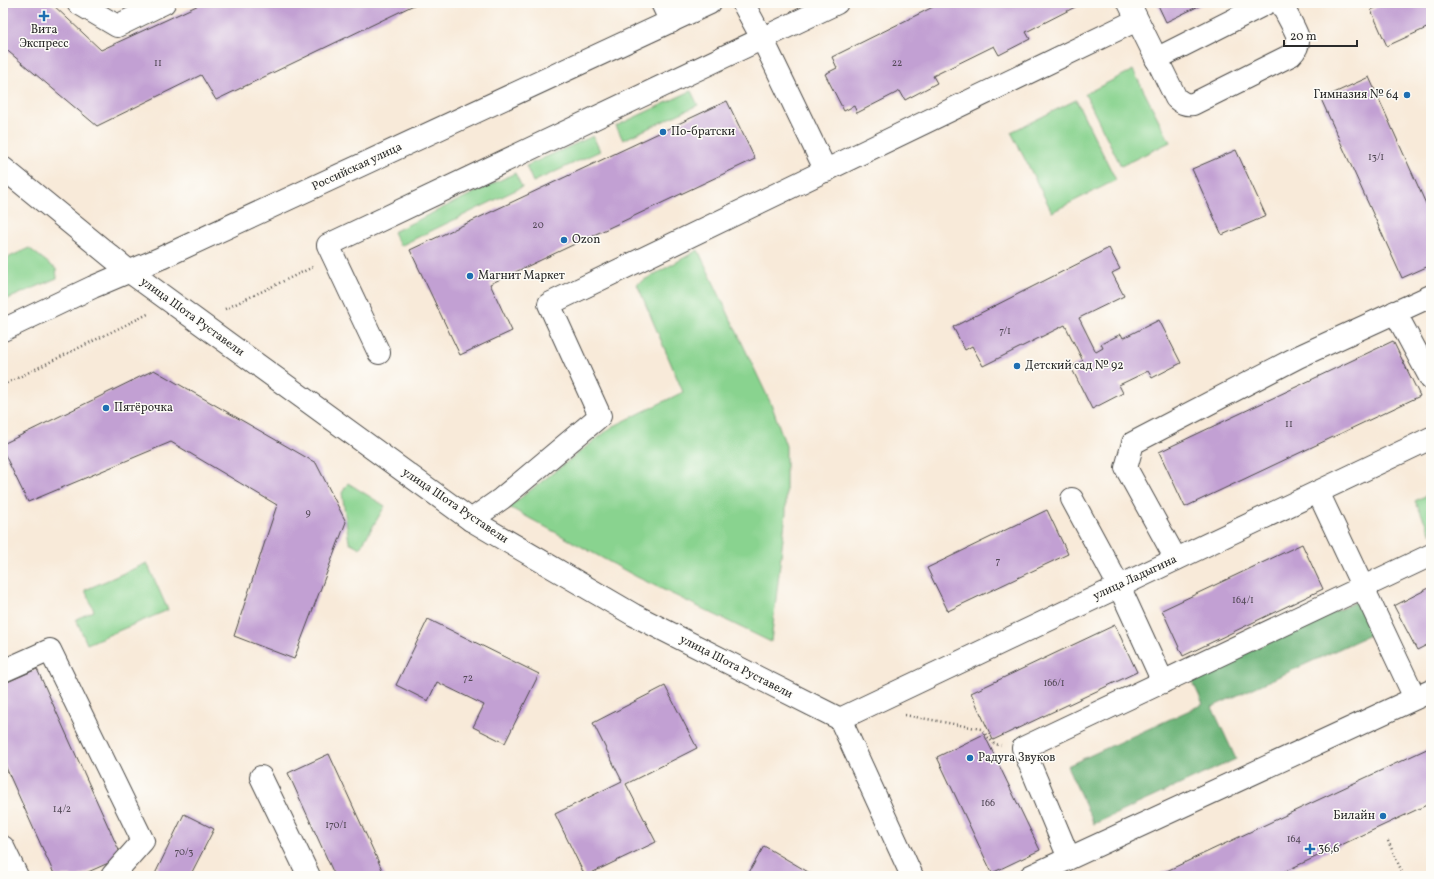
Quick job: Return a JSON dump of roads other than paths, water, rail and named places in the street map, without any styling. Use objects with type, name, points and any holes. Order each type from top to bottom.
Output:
[{"type":"street","points":[[78,3],[117,26],[164,3]]},
{"type":"street","name":"Российская улица","points":[[3,330],[93,287],[130,272],[667,12],[710,3]]},
{"type":"street","points":[[743,3],[762,38],[826,171]]},
{"type":"street","points":[[379,353],[328,245],[837,3]]},
{"type":"street","points":[[1156,59],[1267,3]]},
{"type":"street","points":[[471,520],[501,499],[600,416],[549,304],[826,171],[1133,12],[1176,98],[1182,103],[1193,104],[1291,55],[1295,51],[1298,46],[1298,37],[1281,3]]},
{"type":"street","name":"улица Шота Руставели","points":[[3,168],[130,272],[471,520],[634,615],[840,719]]},
{"type":"street","points":[[1176,559],[1126,468],[1133,444],[1298,357],[1431,296]]},
{"type":"street","points":[[1395,312],[1431,379]]},
{"type":"street","name":"улица Ладыгина","points":[[840,719],[1431,438]]},
{"type":"street","points":[[1031,876],[1423,695],[1364,586],[1318,492]]},
{"type":"street","points":[[1072,499],[1120,586],[1163,682]]},
{"type":"street","points":[[1069,858],[1024,748],[1431,555]]},
{"type":"street","points":[[3,670],[50,650],[143,841],[112,876]]},
{"type":"street","points":[[840,719],[912,876]]},
{"type":"street","points":[[261,777],[309,876]]},
{"type":"street","points":[[3,847],[17,876]]},
{"type":"place","name":"Вита Экспресс","points":[[44,16]]},
{"type":"place","name":"Гимназия № 64","points":[[1407,95]]},
{"type":"place","name":"По-братски","points":[[663,132]]},
{"type":"place","name":"Ozon","points":[[564,240]]},
{"type":"place","name":"Магнит Маркет","points":[[470,276]]},
{"type":"place","name":"Детский сад № 92","points":[[1017,366]]},
{"type":"place","name":"Пятёрочка","points":[[106,408]]},
{"type":"place","name":"Радуга Звуков","points":[[970,758]]},
{"type":"place","name":"Билайн","points":[[1383,816]]},
{"type":"place","name":"36,6","points":[[1310,849]]}]
